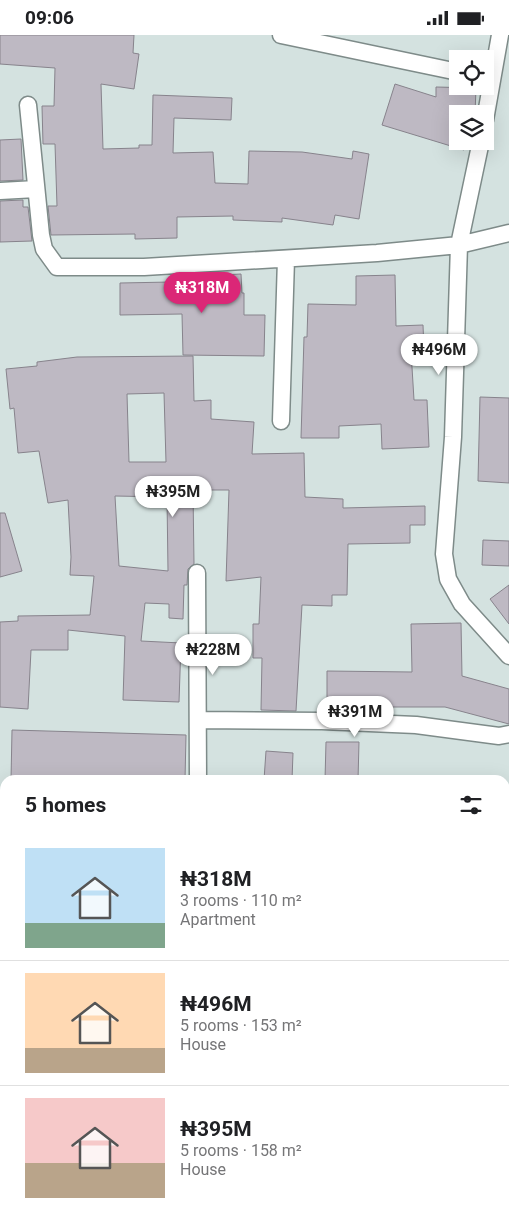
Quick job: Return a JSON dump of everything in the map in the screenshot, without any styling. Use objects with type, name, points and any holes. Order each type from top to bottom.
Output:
[{"type":"street","points":[[494,59],[500,35]]},
{"type":"street","points":[[288,36],[449,70]]},
{"type":"street","points":[[28,105],[44,249],[57,267],[144,267],[286,259],[459,245],[509,233]]},
{"type":"street","points":[[478,150],[459,245],[453,437],[444,554],[448,579],[462,604],[509,656]]},
{"type":"street","points":[[0,191],[36,189]]},
{"type":"street","points":[[281,421],[286,259]]},
{"type":"street","points":[[197,573],[198,775]]},
{"type":"street","points":[[198,720],[322,721],[416,725],[499,736],[509,734]]},
{"type":"building","points":[[0,35],[134,35],[133,53],[139,54],[134,89],[101,84],[103,149],[139,148],[139,145],[152,145],[153,95],[232,98],[231,120],[174,118],[173,153],[213,152],[215,183],[248,184],[249,151],[302,152],[352,159],[353,151],[369,154],[359,219],[335,215],[333,225],[282,218],[282,222],[233,220],[233,216],[177,217],[177,238],[135,239],[135,234],[51,235],[48,206],[57,206],[55,144],[43,144],[42,106],[54,106],[55,68],[0,64]]},
{"type":"building","points":[[395,84],[436,97],[436,87],[449,87],[449,95],[476,95],[475,105],[449,105],[449,145],[382,125]]},
{"type":"building","points":[[21,139],[23,180],[0,181],[0,140]]},
{"type":"building","points":[[23,200],[23,207],[28,207],[32,241],[0,242],[0,201]]},
{"type":"building","points":[[241,274],[242,293],[244,293],[244,315],[265,315],[264,356],[183,355],[182,314],[120,315],[120,283],[222,281],[222,275]]},
{"type":"building","points":[[395,275],[396,326],[423,325],[424,350],[411,351],[414,400],[427,400],[429,447],[382,449],[381,424],[339,426],[339,438],[301,438],[304,337],[307,337],[308,304],[356,305],[356,276]]},
{"type":"building","points":[[193,356],[194,401],[211,400],[211,419],[254,422],[252,454],[304,453],[305,497],[343,499],[343,508],[425,506],[425,525],[410,525],[410,543],[348,544],[347,595],[332,595],[332,606],[302,605],[296,711],[261,710],[262,658],[253,658],[253,624],[259,624],[261,577],[226,581],[229,490],[193,490],[194,564],[188,569],[187,585],[184,585],[183,619],[169,618],[169,604],[145,603],[141,641],[181,643],[179,702],[123,700],[125,636],[68,630],[68,650],[31,650],[28,709],[0,707],[0,622],[18,621],[18,616],[90,615],[94,576],[70,575],[68,500],[48,503],[39,451],[18,453],[14,408],[10,409],[6,369],[37,366],[37,362],[77,357]],"holes":[[[164,393],[166,462],[129,462],[127,394]],[[115,496],[167,497],[168,571],[119,566]]]},
{"type":"building","points":[[480,397],[509,398],[509,483],[478,481]]},
{"type":"building","points":[[0,513],[5,513],[22,571],[0,577]]},
{"type":"building","points":[[483,540],[509,541],[509,566],[482,565]]},
{"type":"building","points":[[509,585],[509,624],[490,599]]},
{"type":"building","points":[[461,623],[462,676],[509,689],[509,724],[445,707],[327,707],[327,671],[412,672],[411,624]]},
{"type":"building","points":[[12,730],[186,735],[185,775],[11,775]]},
{"type":"building","points":[[326,742],[359,742],[358,775],[325,775]]},
{"type":"building","points":[[266,751],[293,753],[292,775],[264,775]]}]
